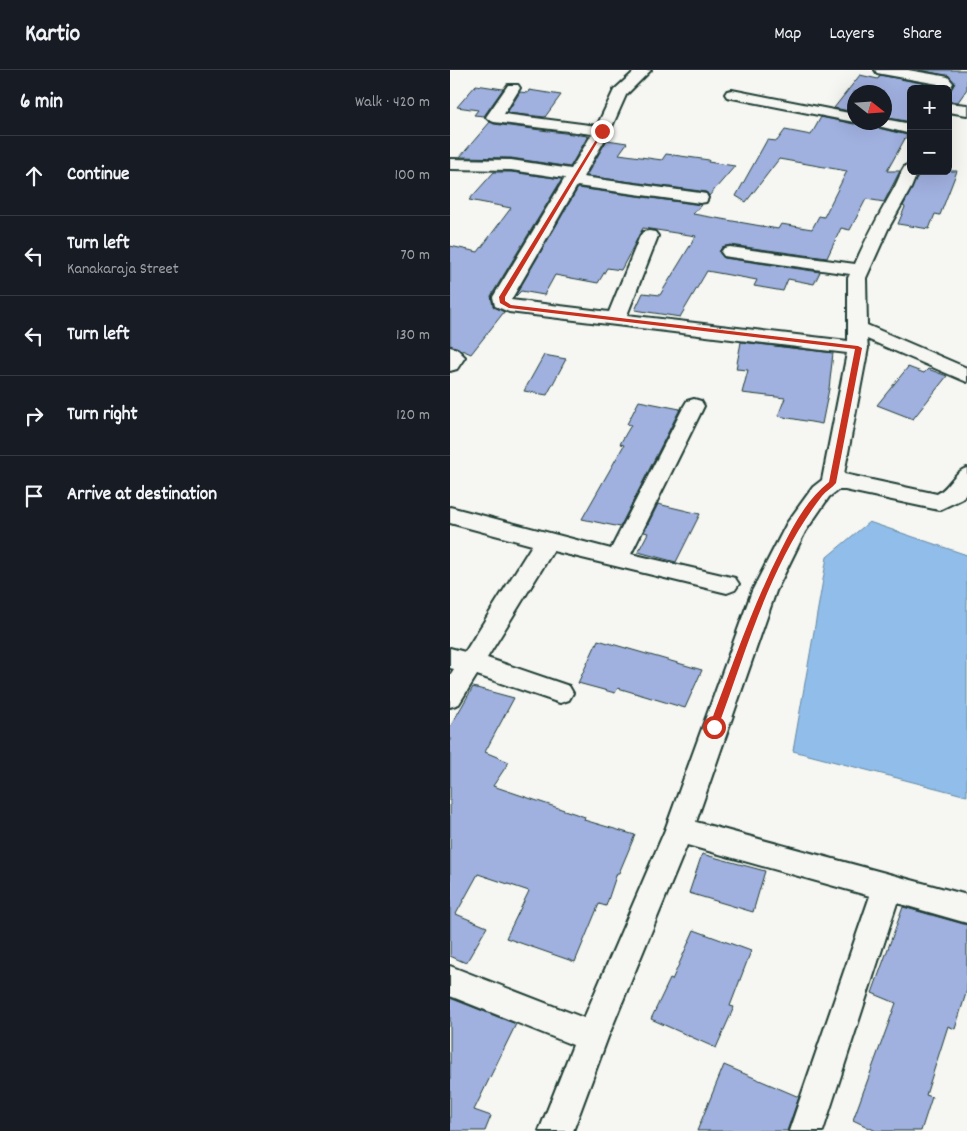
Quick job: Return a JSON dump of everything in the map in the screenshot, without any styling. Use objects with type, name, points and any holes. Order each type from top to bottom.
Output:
[{"type":"street","points":[[644,70],[619,93],[602,131],[572,177],[547,224],[502,297],[502,302],[509,306],[858,348]]},
{"type":"street","points":[[882,70],[943,80],[946,85]]},
{"type":"street","points":[[513,88],[494,117],[602,131]]},
{"type":"street","points":[[732,94],[847,117]]},
{"type":"street","points":[[952,108],[967,110]]},
{"type":"street","points":[[892,125],[907,128]]},
{"type":"street","points":[[450,164],[511,165],[640,190],[700,198]]},
{"type":"street","points":[[832,483],[858,348],[857,278],[879,229],[908,175]]},
{"type":"street","points":[[616,319],[649,236]]},
{"type":"street","points":[[730,252],[861,270]]},
{"type":"street","points":[[858,328],[967,376]]},
{"type":"street","points":[[450,353],[455,357],[450,365]]},
{"type":"street","points":[[617,559],[694,406]]},
{"type":"street","points":[[556,1131],[592,1037],[679,830],[764,591],[795,529],[821,492],[832,483],[858,484],[939,502],[954,494],[967,475]]},
{"type":"street","points":[[450,515],[617,559],[727,584]]},
{"type":"street","points":[[450,697],[461,661],[547,541]]},
{"type":"street","points":[[461,661],[560,693]]},
{"type":"street","points":[[679,830],[967,909]]},
{"type":"street","points":[[806,1131],[887,888]]},
{"type":"street","points":[[450,981],[592,1037]]},
{"type":"water","points":[[869,522],[967,555],[967,796],[793,751],[827,557]]},
{"type":"building","points":[[919,70],[967,70],[967,89],[958,102],[952,101],[952,88],[955,83],[949,76]]},
{"type":"building","points":[[860,75],[878,79],[880,75],[931,85],[907,85],[907,121],[892,118],[892,85],[852,85]]},
{"type":"building","points":[[476,85],[503,89],[484,116],[474,115],[478,110],[457,107]]},
{"type":"building","points":[[529,90],[561,95],[545,117],[507,113],[520,92],[528,93]]},
{"type":"building","points":[[847,92],[847,111],[834,108]]},
{"type":"building","points":[[821,117],[847,123],[847,130],[886,130],[907,135],[887,171],[900,171],[884,202],[866,199],[850,230],[841,228],[827,258],[730,245],[722,247],[719,252],[724,258],[820,272],[814,284],[788,279],[783,291],[754,286],[757,280],[707,271],[680,317],[635,310],[643,293],[660,295],[696,236],[643,228],[621,270],[607,268],[598,283],[555,275],[544,295],[521,291],[514,298],[578,188],[701,205],[693,214],[778,229],[781,224],[812,229],[819,216],[824,217],[847,171],[779,159],[746,202],[736,196],[767,140],[777,141],[785,130],[811,135]]},
{"type":"building","points":[[490,122],[588,136],[570,167],[511,158],[460,157]]},
{"type":"building","points":[[607,140],[627,143],[619,154],[662,160],[666,154],[735,166],[709,196],[706,192],[700,191],[586,176]]},
{"type":"building","points":[[952,171],[957,171],[940,215],[935,214],[929,229],[898,224],[905,207],[903,206],[918,175],[952,175]]},
{"type":"building","points":[[494,172],[511,172],[562,179],[491,296],[493,306],[504,312],[471,354],[450,345],[450,246],[478,252],[511,208],[469,200]]},
{"type":"building","points":[[741,342],[833,353],[829,389],[822,424],[778,416],[785,398],[742,393],[748,370],[736,369]]},
{"type":"building","points":[[544,355],[566,359],[547,395],[524,391]]},
{"type":"building","points":[[908,367],[924,373],[928,369],[947,376],[913,419],[877,405]]},
{"type":"building","points":[[639,401],[680,409],[620,527],[582,519],[624,445],[620,444],[631,425],[627,424]]},
{"type":"building","points":[[658,504],[700,514],[676,562],[638,552],[648,533],[644,532]]},
{"type":"building","points":[[598,640],[702,670],[685,708],[618,688],[615,693],[578,683]]},
{"type":"building","points":[[473,687],[514,698],[485,752],[509,762],[493,786],[585,817],[584,820],[635,835],[619,873],[617,873],[606,906],[599,904],[575,962],[506,938],[529,891],[478,874],[456,914],[487,927],[466,963],[450,956],[450,727]]},
{"type":"building","points":[[702,854],[765,871],[753,912],[689,893]]},
{"type":"building","points":[[903,907],[967,925],[967,990],[955,1029],[948,1026],[926,1095],[932,1097],[921,1131],[876,1131],[853,1120],[896,1003],[872,993]]},
{"type":"building","points":[[694,930],[751,951],[730,1006],[734,1007],[716,1048],[651,1019],[670,979],[672,980]]},
{"type":"building","points":[[450,998],[516,1024],[474,1110],[491,1116],[485,1131],[450,1131]]},
{"type":"building","points":[[724,1065],[799,1097],[787,1131],[697,1131]]},
{"type":"route","points":[[602,131],[502,297],[502,302],[509,306],[858,348],[832,483],[821,492],[795,529],[764,591],[714,727]]}]
